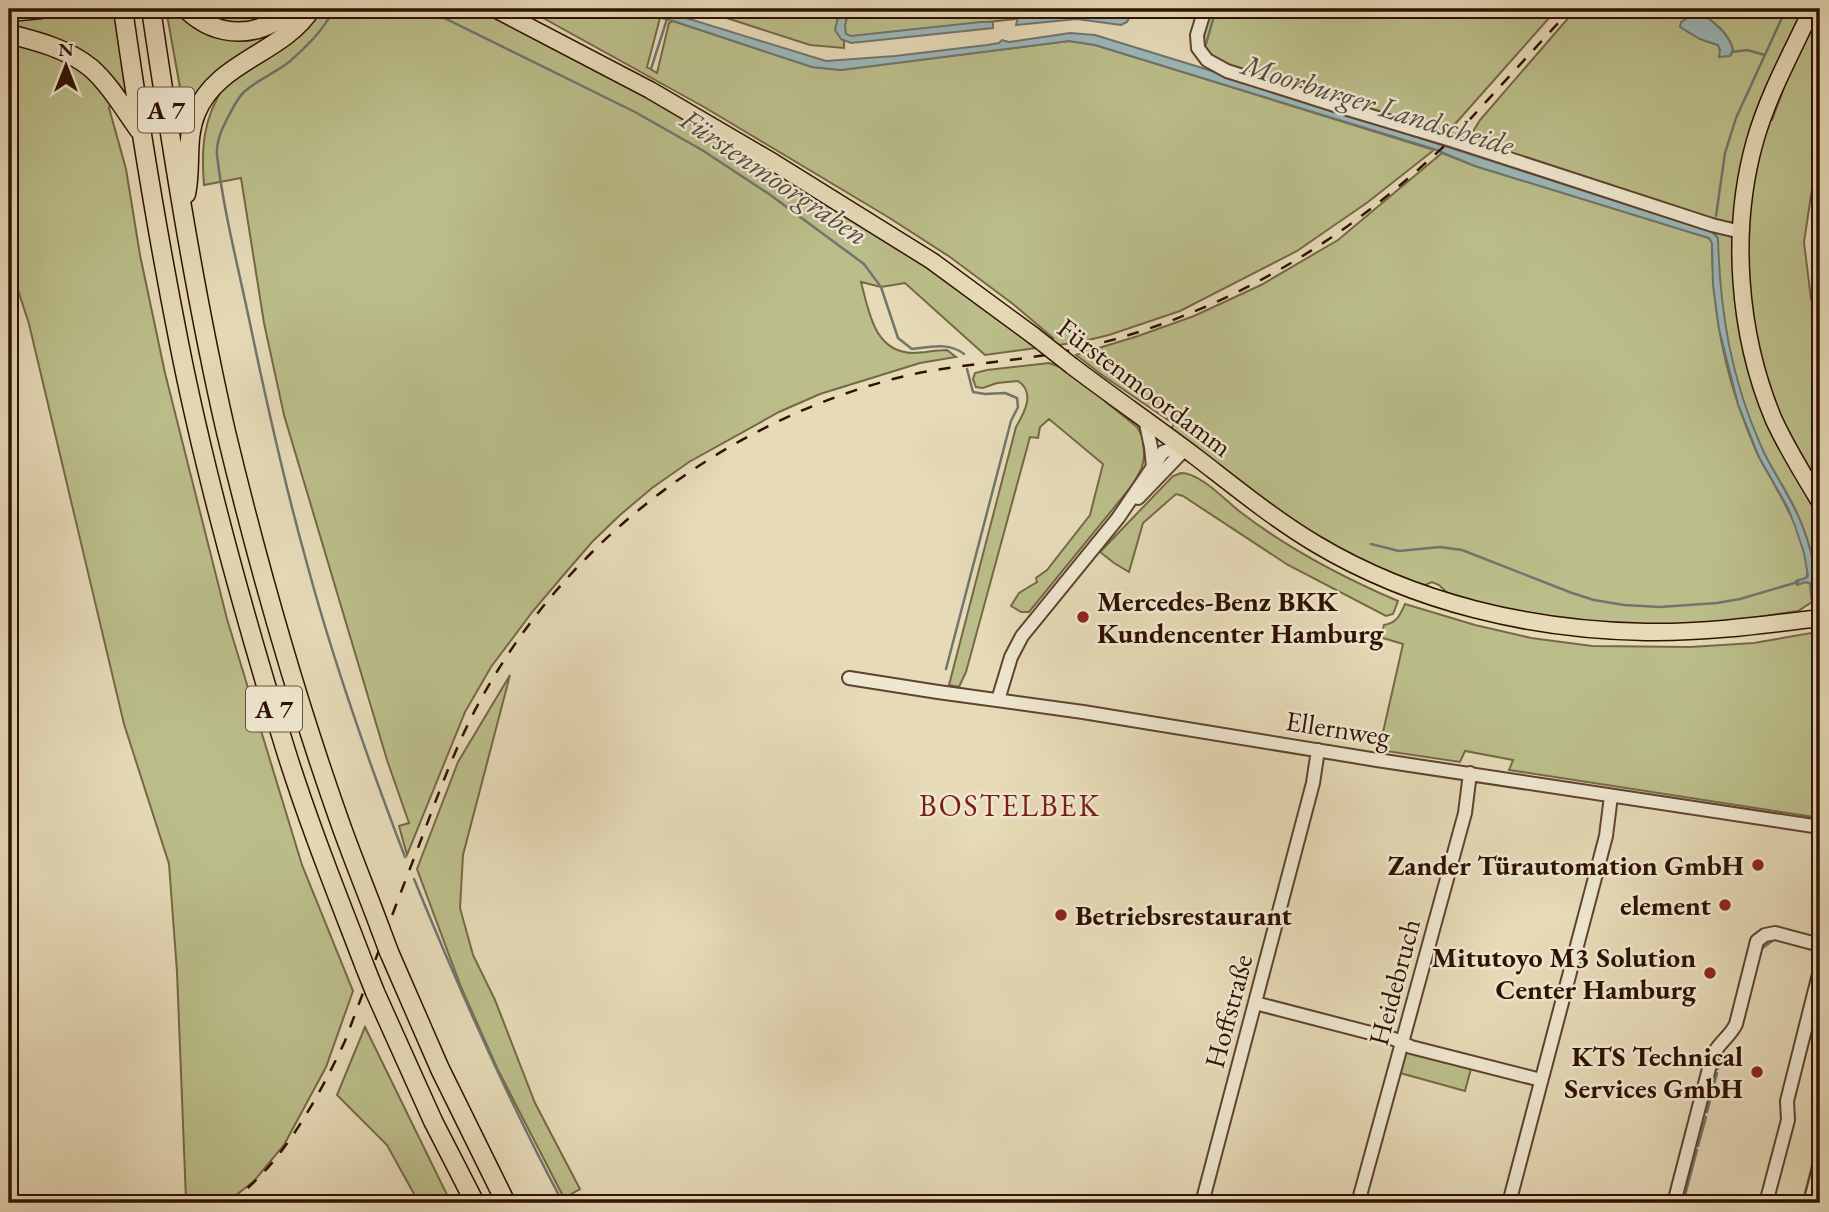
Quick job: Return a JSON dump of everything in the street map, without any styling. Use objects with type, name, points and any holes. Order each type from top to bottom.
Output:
[{"type":"highway","points":[[9,10],[20,12],[41,9]]},
{"type":"highway","name":"A 7","points":[[123,9],[141,133],[182,358],[238,591],[316,839],[365,967],[433,1121],[475,1203]]},
{"type":"highway","name":"A 7","points":[[151,9],[193,274],[226,432],[272,607],[330,793],[389,952],[440,1069],[506,1203]]},
{"type":"highway","points":[[186,9],[206,24],[241,32],[267,26],[291,9]]},
{"type":"highway","points":[[183,211],[188,183],[191,128],[204,98],[228,73],[289,34],[311,9]]},
{"type":"highway","points":[[9,34],[52,47],[90,67],[115,95],[141,133]]},
{"type":"main road","name":"Fürstenmoordamm","points":[[495,9],[650,90],[773,162],[932,261],[1279,520],[1317,545],[1378,576],[1431,597],[1472,609],[1570,628],[1648,632],[1723,629],[1820,618]]},
{"type":"main road","points":[[1812,9],[1762,117],[1748,172],[1741,232],[1743,292],[1755,363],[1773,418],[1798,467],[1820,502]]},
{"type":"street","points":[[1205,9],[1197,35],[1197,47],[1206,60],[1217,67],[1741,232]]},
{"type":"street","points":[[1145,419],[1153,467]]},
{"type":"street","points":[[998,700],[1011,657],[1022,636],[1118,518],[1166,450],[1185,449]]},
{"type":"street","points":[[1118,518],[1185,449]]},
{"type":"street","name":"Ellernweg","points":[[849,678],[1820,827]]},
{"type":"street","name":"Hoffstraße","points":[[1202,1203],[1313,783],[1318,750]]},
{"type":"street","name":"Heidebruch","points":[[1358,1203],[1465,813],[1470,773]]},
{"type":"street","points":[[1509,1203],[1606,836],[1611,796]]},
{"type":"street","points":[[1674,1203],[1712,1057],[1736,1024],[1756,943],[1761,937],[1771,933],[1820,945]]},
{"type":"street","points":[[1766,1203],[1788,1120],[1787,1101],[1820,970]]},
{"type":"street","points":[[1255,1003],[1542,1080]]},
{"type":"street","points":[[1810,1203],[1820,1166]]},
{"type":"green space","points":[[56,9],[115,9],[128,106],[117,89],[9,26],[9,14],[43,13]]},
{"type":"green space","points":[[166,9],[176,9],[215,34],[297,9],[306,9],[186,119],[182,119],[182,99]]},
{"type":"green space","points":[[198,9],[284,9],[252,25],[218,23]]},
{"type":"green space","points":[[317,9],[484,9],[495,14],[661,102],[912,255],[1034,346],[1053,338],[950,257],[704,107],[527,9],[626,9],[660,18],[647,67],[657,73],[669,23],[673,21],[812,67],[841,70],[1069,41],[1095,45],[1434,150],[1368,202],[1297,251],[1180,311],[1080,342],[985,355],[905,283],[881,287],[861,282],[875,328],[890,346],[913,353],[947,350],[956,357],[920,363],[820,394],[779,412],[689,462],[620,515],[561,578],[491,667],[465,712],[407,855],[399,826],[409,823],[387,760],[284,415],[264,323],[241,178],[204,185],[205,134],[212,110],[224,87]]},
{"type":"green space","points":[[699,9],[840,9],[837,30],[844,41],[844,48],[810,45]]},
{"type":"green space","points":[[849,9],[1126,9],[1124,15],[1119,18],[1086,12],[849,36],[845,33],[845,25]]},
{"type":"green space","points":[[1209,9],[1557,9],[1448,132],[1231,70],[1212,59],[1204,46],[1204,30]]},
{"type":"green space","points":[[1576,9],[1807,9],[1736,217],[1728,224],[1468,140],[1480,120]],"holes":[[[1697,12],[1728,38],[1733,50],[1730,56],[1722,56],[1718,45],[1687,31],[1692,16]]]},
{"type":"green space","points":[[1820,10],[1820,144],[1804,242],[1811,299],[1820,323],[1820,493],[1802,464],[1767,385],[1747,295],[1747,206],[1767,119],[1772,120]]},
{"type":"green space","points":[[9,37],[79,64],[112,99],[109,108],[126,169],[140,255],[165,373],[227,619],[302,865],[353,991],[326,1067],[284,1145],[254,1181],[226,1203],[181,1203],[186,1200],[177,972],[169,864],[124,724],[29,324],[9,262]]},
{"type":"green space","points":[[1451,144],[1733,238],[1744,335],[1820,511],[1820,560],[1812,556],[1797,514],[1765,456],[1742,398],[1728,345],[1716,235],[1447,148]]},
{"type":"green space","points":[[1442,153],[1475,166],[1709,238],[1712,243],[1720,336],[1731,381],[1757,453],[1784,502],[1806,553],[1806,578],[1796,581],[1797,585],[1810,583],[1812,602],[1798,611],[1671,626],[1559,621],[1455,600],[1439,585],[1403,580],[1326,543],[1171,429],[1174,424],[1076,355],[1194,316],[1261,285],[1338,240]]},
{"type":"green space","points":[[1049,363],[1063,368],[1096,391],[1137,427],[1146,443],[1143,444],[1142,467],[1130,488],[1029,612],[1021,612],[1011,606],[1019,593],[1037,582],[1036,578],[1047,570],[1090,515],[1103,464],[1049,419],[1040,427],[1038,438],[1030,437],[966,672],[959,687],[949,685],[1016,427],[1027,403],[1026,391],[1018,381],[997,383],[983,388],[976,387],[973,379],[975,373],[987,370]]},
{"type":"green space","points":[[1181,473],[1204,482],[1257,525],[1296,549],[1336,572],[1398,601],[1393,614],[1386,616],[1288,565],[1176,494],[1143,523],[1129,572],[1100,552],[1173,476]]},
{"type":"green space","points":[[1405,604],[1531,638],[1592,646],[1690,647],[1754,643],[1811,633],[1820,645],[1820,818],[1509,770],[1513,760],[1465,751],[1460,762],[1379,750],[1403,644],[1376,636],[1382,633],[1384,625],[1398,618]]},
{"type":"green space","points":[[510,675],[463,855],[460,908],[473,955],[495,1000],[535,1103],[580,1189],[564,1198],[498,1070],[461,987],[417,869],[458,762]]},
{"type":"green space","points":[[365,1027],[451,1203],[419,1203],[387,1145],[337,1095]]},
{"type":"green space","points":[[1412,1049],[1472,1065],[1465,1091],[1400,1073],[1406,1052]]},
{"type":"water","points":[[626,9],[657,9],[826,61],[895,56],[1070,33],[1095,35],[1712,232],[1718,238],[1721,293],[1729,345],[1742,395],[1767,460],[1796,511],[1807,540],[1818,585],[1820,615],[1812,602],[1810,583],[1797,585],[1796,581],[1808,576],[1804,553],[1788,508],[1759,457],[1738,404],[1719,329],[1713,285],[1712,243],[1709,238],[1475,166],[1434,149],[1095,45],[1069,41],[841,70],[812,67],[673,21]]},
{"type":"water","points":[[840,9],[849,9],[845,25],[846,34],[851,36],[981,22],[993,22],[993,28],[851,43],[841,39],[835,30]]},
{"type":"water","points":[[1126,9],[1134,9],[1127,22],[1121,25],[1077,19],[1016,25],[1018,17],[1056,14],[1081,13],[1119,18],[1124,15]]},
{"type":"water","points":[[1698,12],[1725,33],[1733,50],[1730,56],[1719,57],[1718,45],[1700,39],[1680,27],[1681,22]]},
{"type":"waterway","points":[[334,9],[320,31],[296,56],[241,95],[221,132],[217,155],[233,244],[298,532],[339,673],[405,857]]},
{"type":"waterway","name":"Fürstenmoorgraben","points":[[426,9],[635,112],[702,150],[769,194],[864,264],[881,287],[898,338],[912,349],[946,347],[964,354]]},
{"type":"waterway","points":[[1206,44],[1216,9]]},
{"type":"waterway","points":[[1716,216],[1725,153],[1736,118],[1786,9]]},
{"type":"waterway","points":[[651,69],[667,19]]},
{"type":"waterway","points":[[1732,52],[1747,50],[1765,55]]},
{"type":"waterway","name":"Fürstenmoorgraben","points":[[946,669],[1011,421],[1018,407],[1017,398],[1005,393],[973,392],[967,369]]},
{"type":"waterway","points":[[1371,544],[1399,551],[1440,547],[1462,550],[1572,593],[1624,605],[1660,607],[1717,603],[1798,582]]},
{"type":"waterway","points":[[414,879],[484,1043],[563,1203]]},
{"type":"waterway","points":[[1760,950],[1775,939],[1778,940]]},
{"type":"waterway","points":[[1718,1069],[1722,1052],[1738,1033]]},
{"type":"waterway","points":[[1707,1112],[1717,1073]]},
{"type":"waterway","points":[[1698,1146],[1706,1117]]},
{"type":"waterway","points":[[1817,1149],[1820,1136]]},
{"type":"waterway","points":[[1683,1203],[1697,1150]]},
{"type":"waterway","points":[[1803,1202],[1813,1162]]},
{"type":"railway","points":[[229,1203],[268,1168],[317,1097],[345,1041],[444,780],[470,720],[505,659],[546,603],[593,551],[646,504],[702,464],[763,429],[827,401],[914,374],[1045,355],[1110,341],[1193,312],[1273,274],[1311,251],[1382,200],[1451,140],[1571,9]]},
{"type":"place","name":"Mercedes-Benz BKK Kundencenter Hamburg","points":[[1083,617]]},
{"type":"place","name":"Zander Türautomation GmbH","points":[[1758,865]]},
{"type":"place","name":"element","points":[[1725,905]]},
{"type":"place","name":"Betriebsrestaurant","points":[[1061,915]]},
{"type":"place","name":"Mitutoyo M3 Solution Center Hamburg","points":[[1710,973]]},
{"type":"place","name":"KTS Technical Services GmbH","points":[[1757,1072]]},
{"type":"district","name":"BOSTELBEK","points":[[1010,806]]},
{"type":"water label","name":"Moorburger Landscheide","points":[[1378,105]]}]
